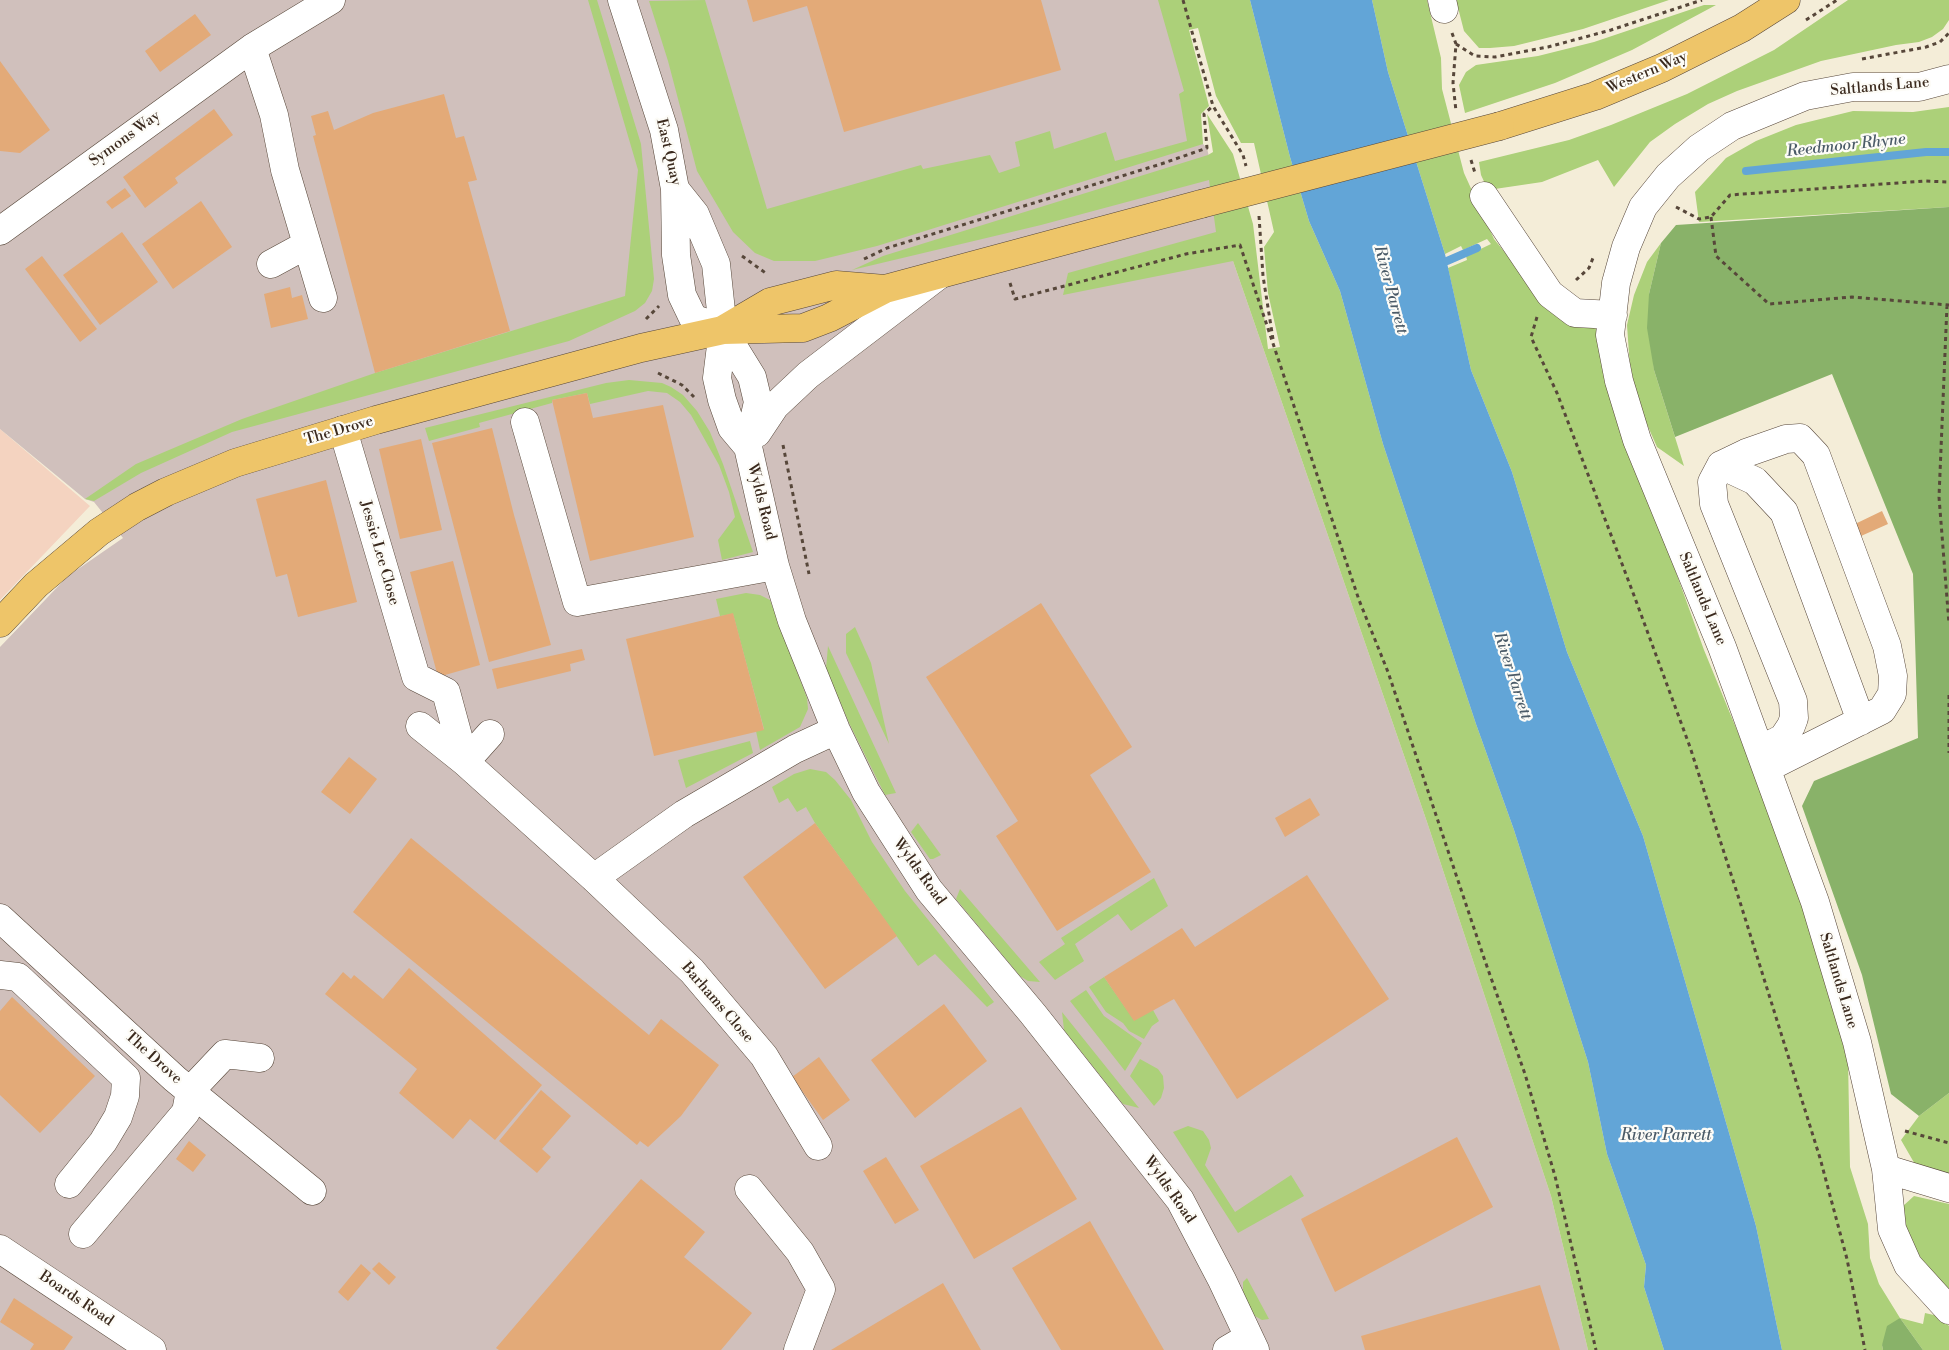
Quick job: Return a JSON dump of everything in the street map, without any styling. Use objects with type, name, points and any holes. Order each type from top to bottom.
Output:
[{"type":"main road","name":"Western Way","points":[[1201,204],[1500,126],[1595,96],[1662,68],[1742,28],[1786,0]]},
{"type":"main road","name":"The Drove","points":[[0,622],[36,585],[77,550],[137,508],[166,492],[235,463],[343,430],[641,348],[723,330],[803,328],[829,318],[886,289],[1201,204]]},
{"type":"street","name":"Symons Way","points":[[0,231],[252,48],[331,0]]},
{"type":"street","name":"East Quay","points":[[622,0],[664,130],[676,190],[695,214],[716,264],[723,330]]},
{"type":"street","points":[[252,48],[274,115],[285,170],[323,298]]},
{"type":"street","name":"Saltlands Lane","points":[[1949,79],[1919,87],[1853,87],[1805,96],[1732,126],[1698,148],[1668,176],[1643,208],[1626,247],[1616,283],[1610,335],[1619,381],[1637,440],[1722,647],[1815,902],[1857,1042],[1886,1169],[1892,1229],[1908,1265],[1926,1287],[1949,1310]]},
{"type":"street","points":[[676,190],[676,255],[682,295],[694,318],[723,330]]},
{"type":"street","points":[[1484,196],[1550,294],[1575,313],[1612,315]]},
{"type":"street","points":[[271,264],[306,245]]},
{"type":"street","points":[[748,447],[775,406],[808,375],[939,275]]},
{"type":"street","name":"Wylds Road","points":[[723,330],[716,378],[732,428],[748,447],[775,566],[792,621],[836,730],[866,792],[929,890],[1033,1014],[1180,1200],[1222,1280],[1244,1346]]},
{"type":"street","points":[[525,422],[577,602],[775,566]]},
{"type":"street","name":"Jessie Lee Close","points":[[343,430],[416,677],[446,692],[465,762]]},
{"type":"street","points":[[1800,438],[1816,455],[1887,646],[1894,676],[1892,694],[1882,710],[1861,721],[1764,759],[1791,726],[1794,718],[1793,701],[1714,504],[1712,482],[1721,465],[1746,453],[1786,439],[1800,438]]},
{"type":"street","points":[[1721,465],[1755,481],[1784,512],[1861,721]]},
{"type":"street","name":"Barhams Close","points":[[420,726],[465,762],[594,878],[692,971],[764,1056],[818,1146]]},
{"type":"street","points":[[594,878],[684,814],[795,749],[836,730]]},
{"type":"street","points":[[465,762],[490,734]]},
{"type":"street","name":"The Drove","points":[[0,918],[190,1091],[312,1191]]},
{"type":"street","points":[[0,975],[18,977],[126,1078],[125,1096],[118,1118],[103,1142],[69,1184]]},
{"type":"street","points":[[83,1234],[186,1112],[190,1091],[225,1054],[260,1058]]},
{"type":"street","points":[[1886,1169],[1949,1188]]},
{"type":"street","points":[[749,1189],[800,1252],[821,1289],[798,1350]]},
{"type":"street","name":"Boards Road","points":[[0,1249],[152,1350]]},
{"type":"path","points":[[1183,0],[1213,106],[1243,154],[1248,173]]},
{"type":"path","points":[[1456,44],[1475,56],[1495,57],[1611,30],[1702,0]]},
{"type":"path","points":[[1443,4],[1456,44],[1453,83],[1459,120]]},
{"type":"path","points":[[863,260],[887,248],[1161,164],[1207,148],[1204,114],[1213,106]]},
{"type":"path","points":[[1469,154],[1484,196]]},
{"type":"path","points":[[1654,193],[1689,215],[1699,219],[1711,217],[1730,195],[1925,181],[1949,182]]},
{"type":"path","points":[[1258,211],[1263,276],[1274,348]]},
{"type":"path","points":[[1711,217],[1716,256],[1769,304],[1852,297],[1948,305],[1938,497],[1949,624]]},
{"type":"path","points":[[1009,280],[1015,299],[1186,254],[1240,245],[1525,1074],[1559,1193],[1596,1350]]},
{"type":"path","points":[[735,250],[763,273],[771,275]]},
{"type":"path","points":[[1550,294],[1539,309],[1531,337],[1558,393],[1690,747],[1820,1158],[1847,1259],[1865,1350]]},
{"type":"path","points":[[651,373],[658,373],[682,385],[698,402]]},
{"type":"path","points":[[784,439],[782,447],[809,574]]},
{"type":"path","points":[[1949,696],[1949,753]]},
{"type":"path","points":[[1873,1114],[1911,1134],[1949,1143]]},
{"type":"shaded area","points":[[0,0],[1170,0],[1203,144],[1207,148],[1233,261],[1427,822],[1551,1196],[1588,1350],[0,1350],[0,647],[68,576],[123,538],[94,502],[85,499],[0,429]]},
{"type":"shaded area","points":[[0,429],[90,506],[0,600]]},
{"type":"green space","points":[[588,0],[597,0],[641,144],[654,279],[652,291],[645,303],[635,311],[569,341],[232,432],[141,473],[94,501],[85,499],[136,464],[242,419],[375,373],[625,296],[638,170]]},
{"type":"green space","points":[[705,0],[767,209],[921,165],[923,169],[990,155],[999,173],[1020,166],[1015,142],[1050,131],[1054,149],[1106,132],[1115,161],[1187,141],[1179,94],[1184,91],[1158,0],[1250,0],[1290,157],[1309,221],[1340,291],[1383,444],[1476,724],[1514,830],[1588,1062],[1607,1154],[1646,1265],[1644,1287],[1664,1350],[1588,1350],[1551,1196],[1427,822],[1233,261],[1063,295],[1068,273],[1216,232],[1209,180],[1041,225],[852,270],[883,256],[1208,155],[1213,152],[1207,114],[1233,154],[1253,224],[1268,349],[1280,347],[1268,293],[1264,247],[1274,232],[1254,143],[1241,143],[1216,96],[1198,28],[1189,30],[1209,106],[1201,114],[1203,144],[877,246],[815,261],[774,261],[755,253],[733,232],[697,171],[668,61],[649,1]]},
{"type":"green space","points":[[1372,0],[1427,0],[1441,58],[1442,89],[1464,173],[1494,239],[1519,270],[1587,325],[1596,329],[1601,343],[1605,376],[1704,650],[1782,840],[1798,887],[1848,1059],[1850,1167],[1868,1224],[1870,1258],[1879,1284],[1900,1318],[1882,1345],[1883,1350],[1782,1350],[1756,1226],[1643,836],[1567,652],[1512,472],[1471,370],[1448,268],[1467,260],[1466,256],[1491,244],[1487,239],[1463,250],[1461,246],[1445,254],[1388,72]]},
{"type":"green space","points":[[1456,0],[1669,0],[1583,29],[1514,46],[1479,48],[1464,31]]},
{"type":"green space","points":[[1848,0],[1949,0],[1949,20],[1943,29],[1932,37],[1919,42],[1821,61],[1737,91],[1708,104],[1650,142],[1614,187],[1598,160],[1542,182],[1488,190],[1481,175],[1479,162],[1569,140],[1687,94],[1774,50]]},
{"type":"green space","points":[[1704,5],[1716,5],[1632,50],[1555,83],[1465,113],[1459,85],[1466,72],[1476,65],[1538,56],[1594,42]]},
{"type":"green space","points":[[1949,107],[1949,207],[1699,222],[1695,192],[1726,158],[1756,141],[1796,125],[1853,111],[1913,112]]},
{"type":"green space","points":[[1949,207],[1949,1093],[1919,1116],[1891,1094],[1862,975],[1802,806],[1814,781],[1918,738],[1913,574],[1832,374],[1675,437],[1654,370],[1647,328],[1649,294],[1661,243],[1676,225]]},
{"type":"green space","points":[[1661,243],[1649,294],[1654,370],[1684,466],[1657,447],[1642,413],[1630,368],[1627,325],[1634,295],[1647,262]]},
{"type":"green space","points":[[629,380],[662,383],[671,387],[683,395],[697,411],[710,432],[723,464],[753,552],[722,560],[718,540],[735,517],[729,492],[719,465],[691,415],[680,402],[667,393],[648,391],[590,404],[587,393],[552,400],[552,403],[479,423],[480,427],[429,441],[425,428],[606,383]]},
{"type":"green space","points":[[746,593],[760,595],[770,600],[807,698],[808,709],[800,727],[760,750],[756,731],[764,729],[733,614],[720,616],[716,599]]},
{"type":"green space","points":[[855,627],[871,663],[889,744],[846,653],[846,634]]},
{"type":"green space","points":[[828,646],[896,793],[885,795],[850,725],[826,669]]},
{"type":"green space","points":[[750,741],[753,753],[686,788],[678,760]]},
{"type":"green space","points":[[810,769],[826,772],[851,800],[872,842],[905,891],[994,1002],[987,1007],[935,954],[918,966],[815,823],[806,807],[797,812],[788,798],[779,803],[772,787],[794,774]]},
{"type":"green space","points":[[918,823],[941,855],[930,859],[911,832]]},
{"type":"green space","points":[[1154,878],[1168,906],[1131,931],[1118,914],[1075,944],[1084,961],[1055,980],[1039,962],[1065,944],[1061,938]]},
{"type":"green space","points":[[960,889],[1040,982],[1028,981],[1020,976],[956,899]]},
{"type":"green space","points":[[1104,977],[1134,1020],[1153,1010],[1159,1021],[1152,1026],[1144,1039],[1129,1031],[1123,1023],[1106,1012],[1089,987]]},
{"type":"green space","points":[[1086,990],[1104,1016],[1142,1043],[1125,1071],[1070,1001]]},
{"type":"green space","points":[[1062,1012],[1139,1108],[1123,1104],[1064,1030]]},
{"type":"green space","points":[[1140,1059],[1158,1069],[1163,1076],[1164,1088],[1161,1098],[1154,1106],[1130,1076]]},
{"type":"green space","points":[[1949,1093],[1949,1177],[1916,1166],[1901,1140],[1919,1116]]},
{"type":"green space","points":[[1188,1126],[1203,1131],[1209,1140],[1211,1148],[1205,1165],[1235,1212],[1291,1175],[1304,1196],[1238,1233],[1173,1132]]},
{"type":"green space","points":[[1914,1196],[1949,1204],[1949,1294],[1936,1280],[1906,1236],[1903,1206]]},
{"type":"green space","points":[[1247,1278],[1269,1319],[1262,1320],[1255,1316],[1243,1296],[1243,1282]]},
{"type":"green space","points":[[1925,1313],[1938,1316],[1949,1326],[1949,1350],[1923,1350],[1900,1318],[1923,1324]]},
{"type":"green space","points":[[1900,1318],[1923,1350],[1883,1350],[1882,1345],[1887,1326]]},
{"type":"water","name":"River Parrett","points":[[1250,0],[1372,0],[1388,72],[1445,254],[1471,370],[1512,472],[1567,652],[1643,836],[1756,1226],[1782,1350],[1664,1350],[1644,1287],[1646,1265],[1607,1154],[1588,1062],[1514,830],[1476,724],[1383,444],[1340,291],[1309,221],[1290,157]]},
{"type":"building","points":[[747,0],[1041,0],[1061,70],[844,132],[807,6],[753,22]]},
{"type":"building","points":[[195,14],[211,35],[160,72],[145,51]]},
{"type":"building","points":[[0,61],[50,130],[20,153],[0,151]]},
{"type":"building","points":[[444,94],[456,138],[464,136],[477,180],[468,182],[510,331],[375,373],[313,136],[316,135],[311,116],[328,111],[334,130],[373,113]]},
{"type":"building","points":[[214,109],[233,135],[175,178],[178,183],[145,208],[123,177]]},
{"type":"building","points":[[125,188],[131,196],[112,209],[106,202]]},
{"type":"building","points":[[201,201],[232,247],[173,289],[142,244]]},
{"type":"building","points":[[122,232],[158,282],[100,325],[63,275]]},
{"type":"building","points":[[42,256],[97,329],[80,342],[25,269]]},
{"type":"building","points":[[290,287],[292,298],[302,295],[308,319],[271,328],[264,294]]},
{"type":"building","points":[[587,393],[593,418],[663,405],[694,537],[590,561],[552,400]]},
{"type":"building","points":[[492,428],[514,515],[551,645],[489,662],[432,443]]},
{"type":"building","points":[[421,439],[442,530],[400,539],[379,449]]},
{"type":"building","points":[[326,480],[357,602],[298,617],[287,574],[276,577],[256,499]]},
{"type":"building","points":[[1882,511],[1888,524],[1861,536],[1855,524]]},
{"type":"building","points":[[453,561],[480,665],[438,677],[410,572]]},
{"type":"building","points":[[1041,603],[1132,747],[1090,775],[1151,872],[1057,931],[996,836],[1018,821],[926,677]]},
{"type":"building","points":[[733,613],[764,730],[654,756],[626,639]]},
{"type":"building","points":[[582,649],[585,660],[570,664],[571,671],[497,689],[492,669]]},
{"type":"building","points":[[349,757],[377,779],[350,814],[321,792]]},
{"type":"building","points":[[1310,798],[1320,815],[1285,837],[1275,818]]},
{"type":"building","points":[[815,823],[897,936],[825,989],[743,877]]},
{"type":"building","points":[[411,838],[649,1035],[661,1019],[719,1065],[681,1116],[648,1147],[640,1141],[637,1145],[353,912]]},
{"type":"building","points":[[1307,875],[1389,999],[1237,1099],[1174,999],[1134,1021],[1104,977],[1182,928],[1195,947]]},
{"type":"building","points":[[409,968],[542,1085],[495,1140],[470,1119],[453,1139],[399,1093],[417,1069],[325,994],[343,972],[351,979],[354,975],[383,999]]},
{"type":"building","points":[[12,997],[95,1076],[40,1133],[0,1095],[0,1011]]},
{"type":"building","points":[[944,1004],[987,1061],[915,1118],[871,1060]]},
{"type":"building","points":[[819,1057],[850,1100],[823,1120],[792,1077]]},
{"type":"building","points":[[541,1090],[571,1116],[542,1149],[551,1157],[537,1173],[499,1141]]},
{"type":"building","points":[[1021,1107],[1077,1199],[974,1259],[920,1166]]},
{"type":"building","points":[[1457,1137],[1493,1207],[1335,1292],[1301,1219]]},
{"type":"building","points":[[189,1141],[206,1155],[193,1172],[176,1159]]},
{"type":"building","points":[[886,1157],[919,1210],[895,1224],[863,1171]]},
{"type":"building","points":[[641,1179],[705,1232],[684,1257],[752,1313],[721,1350],[499,1350],[496,1348]]},
{"type":"building","points":[[1090,1221],[1164,1350],[1061,1350],[1012,1268]]},
{"type":"building","points":[[379,1262],[396,1277],[389,1285],[372,1269]]},
{"type":"building","points":[[361,1264],[371,1273],[348,1301],[338,1292]]},
{"type":"building","points":[[943,1283],[981,1350],[831,1350]]},
{"type":"building","points":[[1540,1285],[1560,1350],[1365,1350],[1361,1336]]},
{"type":"building","points":[[14,1298],[73,1337],[64,1350],[30,1350],[34,1344],[0,1322]]},
{"type":"waterway","name":"Reedmoor Rhyne","points":[[1746,171],[1926,152],[1949,152]]},
{"type":"waterway","points":[[1447,261],[1477,248]]}]
